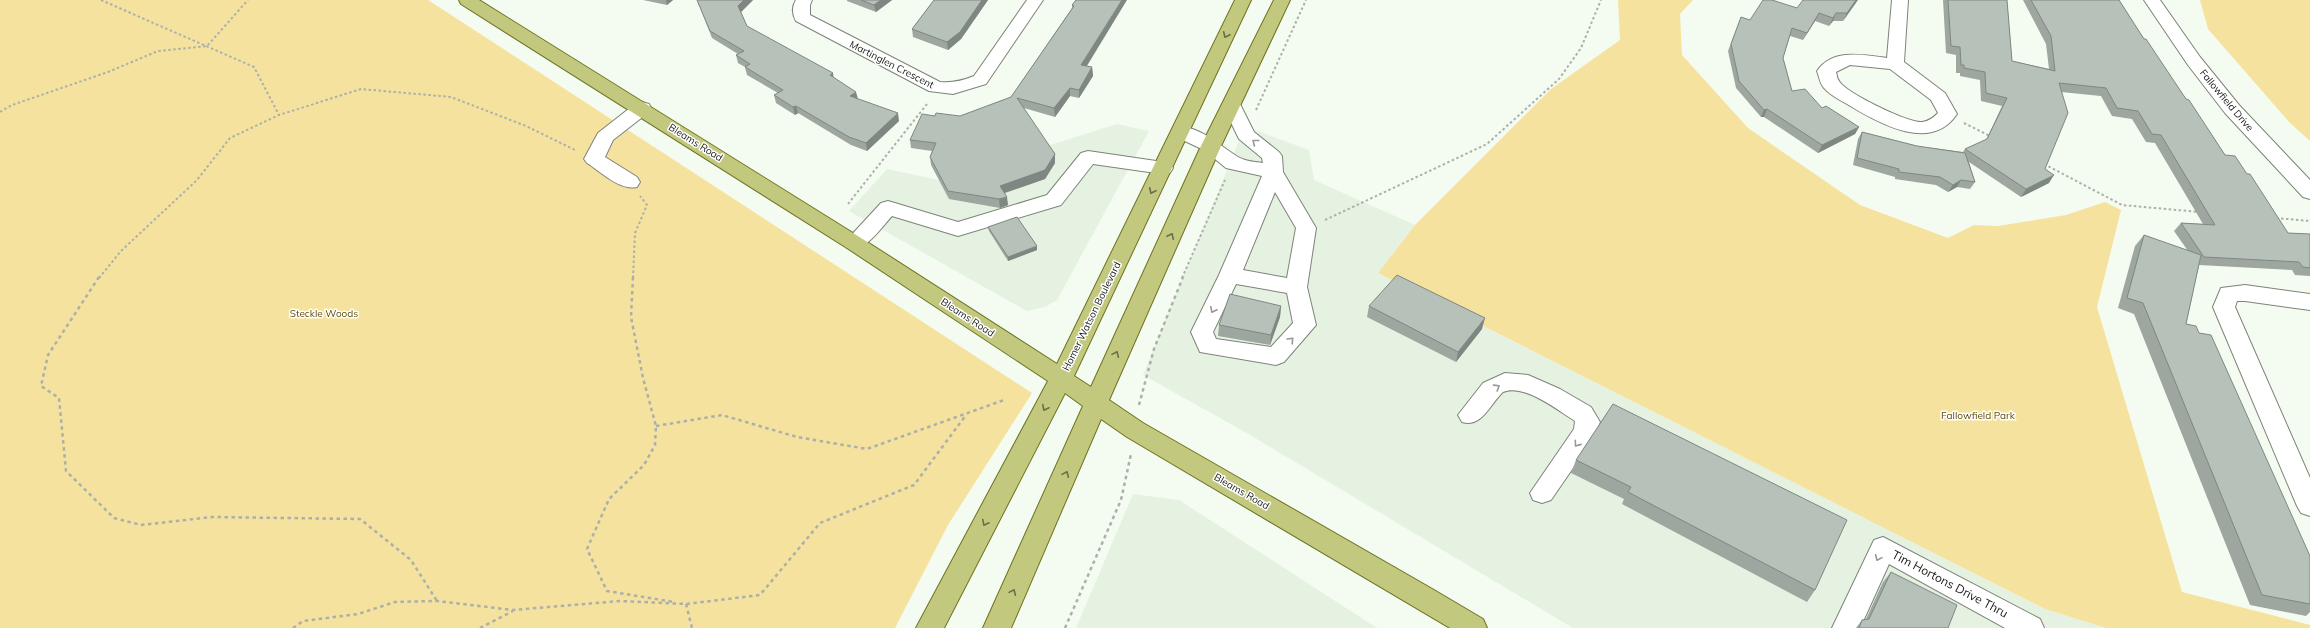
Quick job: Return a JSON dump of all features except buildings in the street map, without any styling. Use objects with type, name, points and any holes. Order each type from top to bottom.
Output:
[{"type":"main road","name":"Bleams Road","points":[[467,0],[642,108],[854,243],[1060,378],[1135,430],[1426,598],[1473,628]]},
{"type":"main road","name":"Homer Watson Boulevard","points":[[930,628],[1081,340],[1163,168],[1182,132],[1243,0]]},
{"type":"main road","points":[[997,628],[1097,403],[1114,358],[1212,146],[1282,0]]},
{"type":"street","name":"Martinglen Crescent","points":[[804,0],[801,5],[802,17],[935,87],[945,89],[969,85],[980,80],[1035,0]]},
{"type":"street","points":[[1895,64],[1900,0]]},
{"type":"street","name":"Fallowfield Drive","points":[[2152,0],[2194,61],[2232,108],[2310,192]]},
{"type":"street","points":[[1848,59],[1895,64],[1938,97],[1948,114],[1941,122],[1930,128],[1912,126],[1894,121],[1861,105],[1830,85],[1826,71],[1835,64],[1848,59]]},
{"type":"street","points":[[1182,132],[1212,146],[1233,164],[1273,172],[1306,228],[1296,287],[1305,325],[1276,356],[1208,346],[1202,332],[1230,275],[1273,172],[1272,156],[1246,135],[1232,106]]},
{"type":"street","points":[[630,182],[594,159],[605,137],[642,108]]},
{"type":"street","points":[[854,243],[888,208],[958,229],[1054,200],[1088,157],[1163,168]]},
{"type":"street","points":[[1230,275],[1296,287]]},
{"type":"street","points":[[2310,302],[2245,293],[2229,294],[2224,307],[2310,506]]},
{"type":"street","points":[[1470,415],[1494,386],[1506,382],[1532,385],[1583,414],[1588,422],[1585,432],[1542,493]]},
{"type":"street","name":"Tim Hortons Drive Thru","points":[[1846,628],[1882,548],[2030,628]]},
{"type":"path","points":[[101,0],[122,11],[254,67],[279,115]]},
{"type":"path","points":[[0,112],[12,105],[108,72],[158,51],[207,46],[248,0]]},
{"type":"path","points":[[1254,117],[1306,0]]},
{"type":"path","points":[[1306,228],[1487,144],[1559,79],[1581,48],[1601,0]]},
{"type":"path","points":[[437,601],[411,560],[360,519],[212,517],[141,525],[114,518],[66,471],[59,398],[41,386],[48,355],[96,281],[121,251],[197,180],[230,138],[279,115],[361,90],[451,97],[526,126],[594,159]]},
{"type":"path","points":[[848,204],[930,100]]},
{"type":"path","points":[[1948,114],[1997,140]]},
{"type":"path","points":[[2039,161],[2122,205],[2207,212]]},
{"type":"path","points":[[1142,391],[1165,321],[1228,174]]},
{"type":"path","points":[[630,182],[647,206],[635,234],[631,317],[643,378],[656,426],[655,445],[644,465],[609,499],[587,549],[607,591],[686,604]]},
{"type":"path","points":[[2268,218],[2310,221]]},
{"type":"path","points":[[656,426],[722,415],[797,437],[867,449],[966,415],[1004,400]]},
{"type":"path","points":[[293,628],[303,621],[358,614],[396,602],[437,601],[513,610],[620,601],[686,604],[760,594],[820,523],[914,485],[966,415]]},
{"type":"path","points":[[1065,628],[1122,500],[1128,475]]},
{"type":"path","points":[[686,604],[692,628]]},
{"type":"path","points":[[480,628],[513,610]]},
{"type":"shaded area","points":[[1117,124],[1149,131],[1057,300],[1045,307],[1027,311],[849,211],[887,169],[939,180]]},
{"type":"shaded area","points":[[1245,126],[1309,150],[1314,180],[1415,225],[1378,273],[2045,609],[2106,628],[1573,628],[1245,432],[1143,375]]},
{"type":"shaded area","points":[[1133,494],[1179,500],[1377,628],[1076,628]]},
{"type":"green space","name":"Steckle Woods","points":[[0,0],[428,0],[1032,393],[948,525],[895,628],[0,628]]},
{"type":"green space","name":"Fallowfield Park","points":[[1618,0],[1693,0],[1680,14],[1682,55],[1748,128],[1860,205],[1948,238],[1974,225],[1998,226],[2066,215],[2105,202],[2121,210],[2097,307],[2182,592],[2310,625],[2310,628],[2106,628],[2045,609],[1378,273],[1415,225],[1551,89],[1620,40]]},
{"type":"green space","points":[[2200,0],[2310,0],[2310,141],[2289,122],[2208,29]]}]
